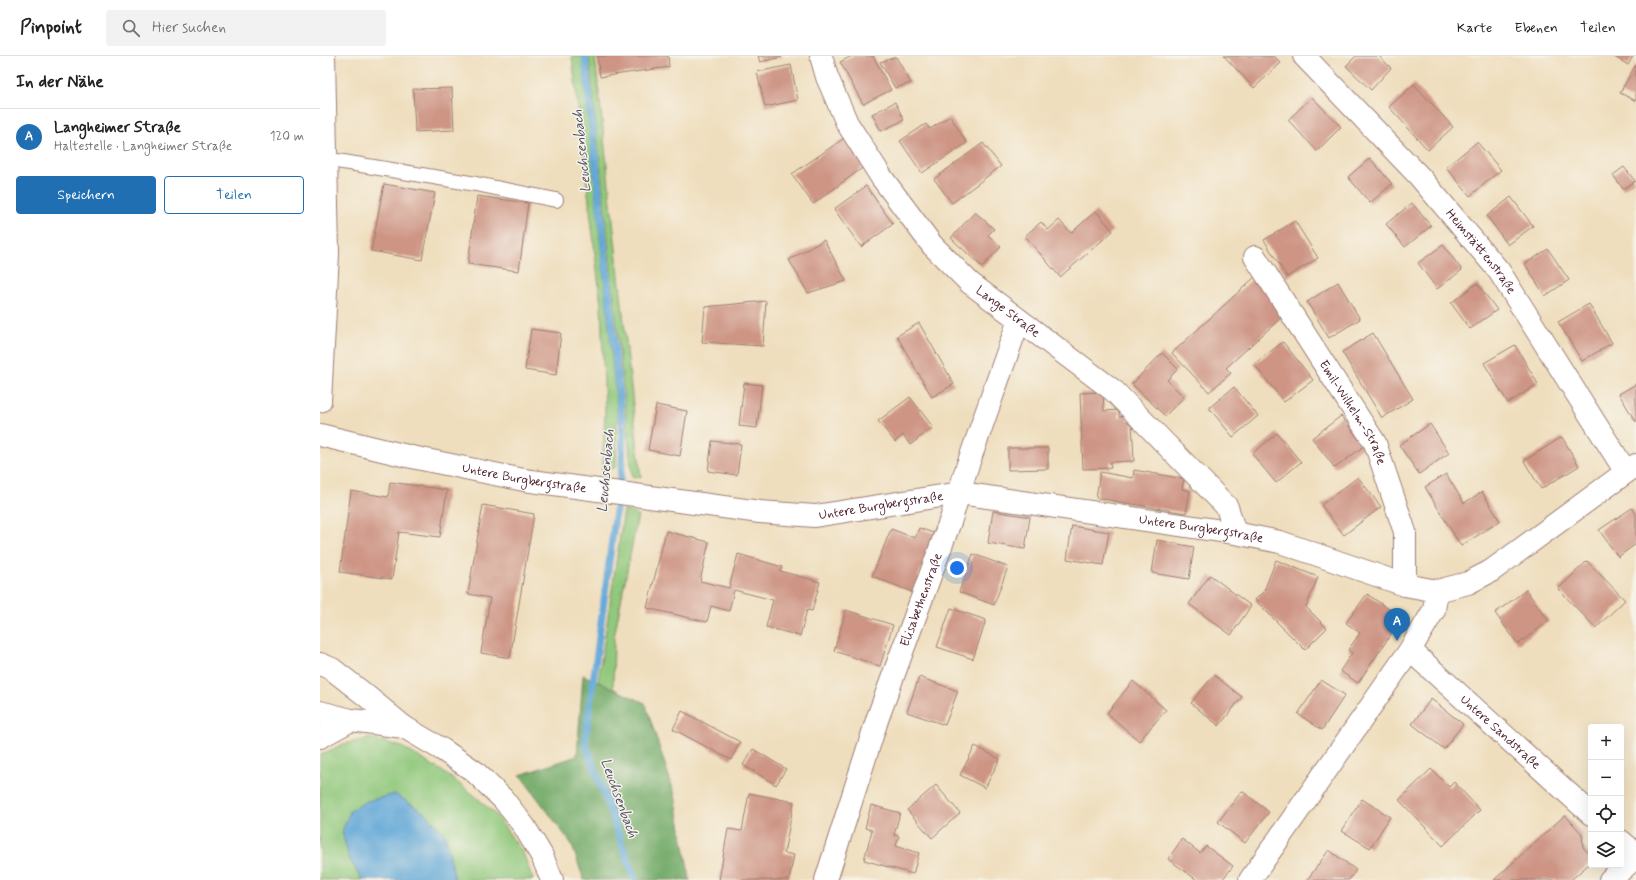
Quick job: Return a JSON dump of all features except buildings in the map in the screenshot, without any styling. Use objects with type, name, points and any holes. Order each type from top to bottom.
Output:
[{"type":"main road","points":[[320,401],[326,159],[324,56]]},
{"type":"main road","name":"Lange Straße","points":[[821,56],[827,78],[847,123],[882,178],[932,245],[970,283],[1114,390],[1227,507],[1235,533]]},
{"type":"main road","name":"Heimstättenstraße","points":[[1304,56],[1419,176],[1499,271],[1631,469]]},
{"type":"main road","name":"Emil-Wilhelm-Straße","points":[[1255,257],[1375,443],[1404,532],[1405,585]]},
{"type":"main road","name":"Elisabethenstraße","points":[[830,877],[878,717],[960,493],[966,470],[1019,320]]},
{"type":"main road","name":"Untere Burgbergstraße","points":[[320,435],[407,456],[524,480],[760,512],[815,516],[960,493],[1235,533],[1280,542],[1405,585],[1437,591]]},
{"type":"main road","points":[[1250,880],[1410,650],[1434,610],[1437,591],[1468,583],[1491,571],[1631,469]]},
{"type":"main road","name":"Untere Sandstraße","points":[[1410,650],[1588,811]]},
{"type":"main road","points":[[320,664],[332,669],[404,727],[443,750],[474,771],[503,799],[524,826],[542,856],[552,880]]},
{"type":"main road","points":[[320,712],[351,720],[404,727]]},
{"type":"main road","points":[[320,737],[351,720]]},
{"type":"main road","points":[[1610,880],[1636,856],[1624,844]]},
{"type":"lane","points":[[326,159],[476,184],[556,200]]},
{"type":"green space","points":[[572,56],[582,56],[617,410],[616,467],[602,472],[605,411],[601,305]]},
{"type":"green space","points":[[589,56],[595,56],[641,478],[632,476]]},
{"type":"green space","points":[[624,510],[638,515],[614,637],[613,689],[598,682]]},
{"type":"green space","points":[[583,675],[645,703],[675,795],[690,880],[584,880],[571,843],[520,775],[577,756]]},
{"type":"green space","points":[[372,738],[402,747],[442,771],[474,795],[496,815],[523,853],[533,880],[455,880],[445,834],[349,858],[362,880],[320,880],[320,755],[343,744]]},
{"type":"water","points":[[395,794],[425,813],[445,834],[455,880],[362,880],[349,858],[342,832],[350,811],[367,801]]},
{"type":"waterway","name":"Leuchsenbach","points":[[585,56],[623,433],[622,465],[585,742],[635,880]]},
{"type":"place","name":"Langheimer Straße","points":[[1397,641]]}]
